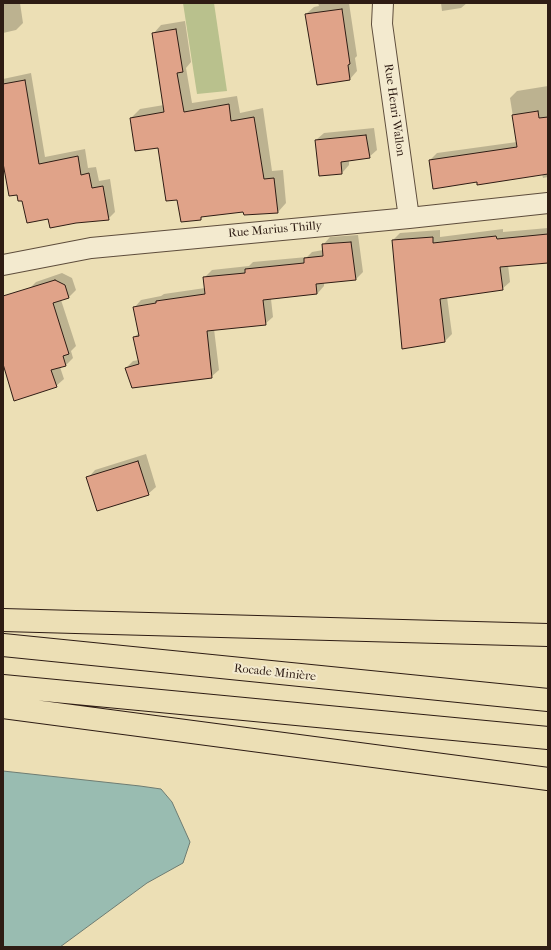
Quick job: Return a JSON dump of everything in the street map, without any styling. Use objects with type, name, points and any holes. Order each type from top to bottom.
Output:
[{"type":"highway","points":[[3,620],[548,635]]},
{"type":"highway","name":"Rocade Minière","points":[[3,645],[548,700]]},
{"type":"highway","points":[[3,686],[548,738]]},
{"type":"highway","points":[[3,707],[548,780]]},
{"type":"street","name":"Rue Henri Wallon","points":[[382,3],[382,24],[409,218]]},
{"type":"street","name":"Rue Marius Thilly","points":[[3,265],[91,248],[409,218],[548,203]]},
{"type":"green space","points":[[183,3],[214,3],[227,91],[197,94]]},
{"type":"water","points":[[3,771],[161,789],[172,802],[190,842],[183,863],[147,883],[60,947],[3,947]]},
{"type":"building","points":[[342,9],[350,64],[348,65],[350,80],[317,85],[305,14]]},
{"type":"building","points":[[176,29],[183,72],[177,73],[184,112],[229,104],[231,121],[254,117],[264,179],[274,178],[278,213],[244,215],[243,212],[201,217],[201,220],[181,222],[177,200],[166,201],[158,148],[135,151],[130,118],[164,112],[152,33]]},
{"type":"building","points":[[25,80],[39,164],[78,156],[81,175],[89,173],[92,188],[103,186],[109,220],[76,223],[50,228],[48,219],[27,223],[22,201],[18,201],[17,195],[9,196],[3,163],[3,84]]},
{"type":"building","points":[[538,111],[539,118],[548,117],[548,174],[477,185],[477,182],[433,189],[429,160],[517,147],[512,115]]},
{"type":"building","points":[[366,135],[370,158],[341,162],[342,174],[319,176],[315,140]]},
{"type":"building","points":[[548,234],[548,263],[500,267],[503,290],[440,299],[445,342],[402,349],[392,240],[433,237],[433,243],[496,236],[497,239]]},
{"type":"building","points":[[351,242],[356,280],[316,284],[317,294],[263,300],[266,325],[207,331],[212,378],[132,388],[125,368],[139,364],[133,337],[139,336],[133,307],[156,303],[156,301],[205,294],[203,277],[245,273],[245,269],[304,263],[304,258],[323,256],[322,244]]},
{"type":"building","points":[[55,280],[65,285],[69,298],[53,303],[69,354],[63,356],[66,366],[51,370],[57,387],[14,401],[3,364],[3,296]]},
{"type":"building","points":[[138,461],[149,495],[97,511],[86,477]]}]
